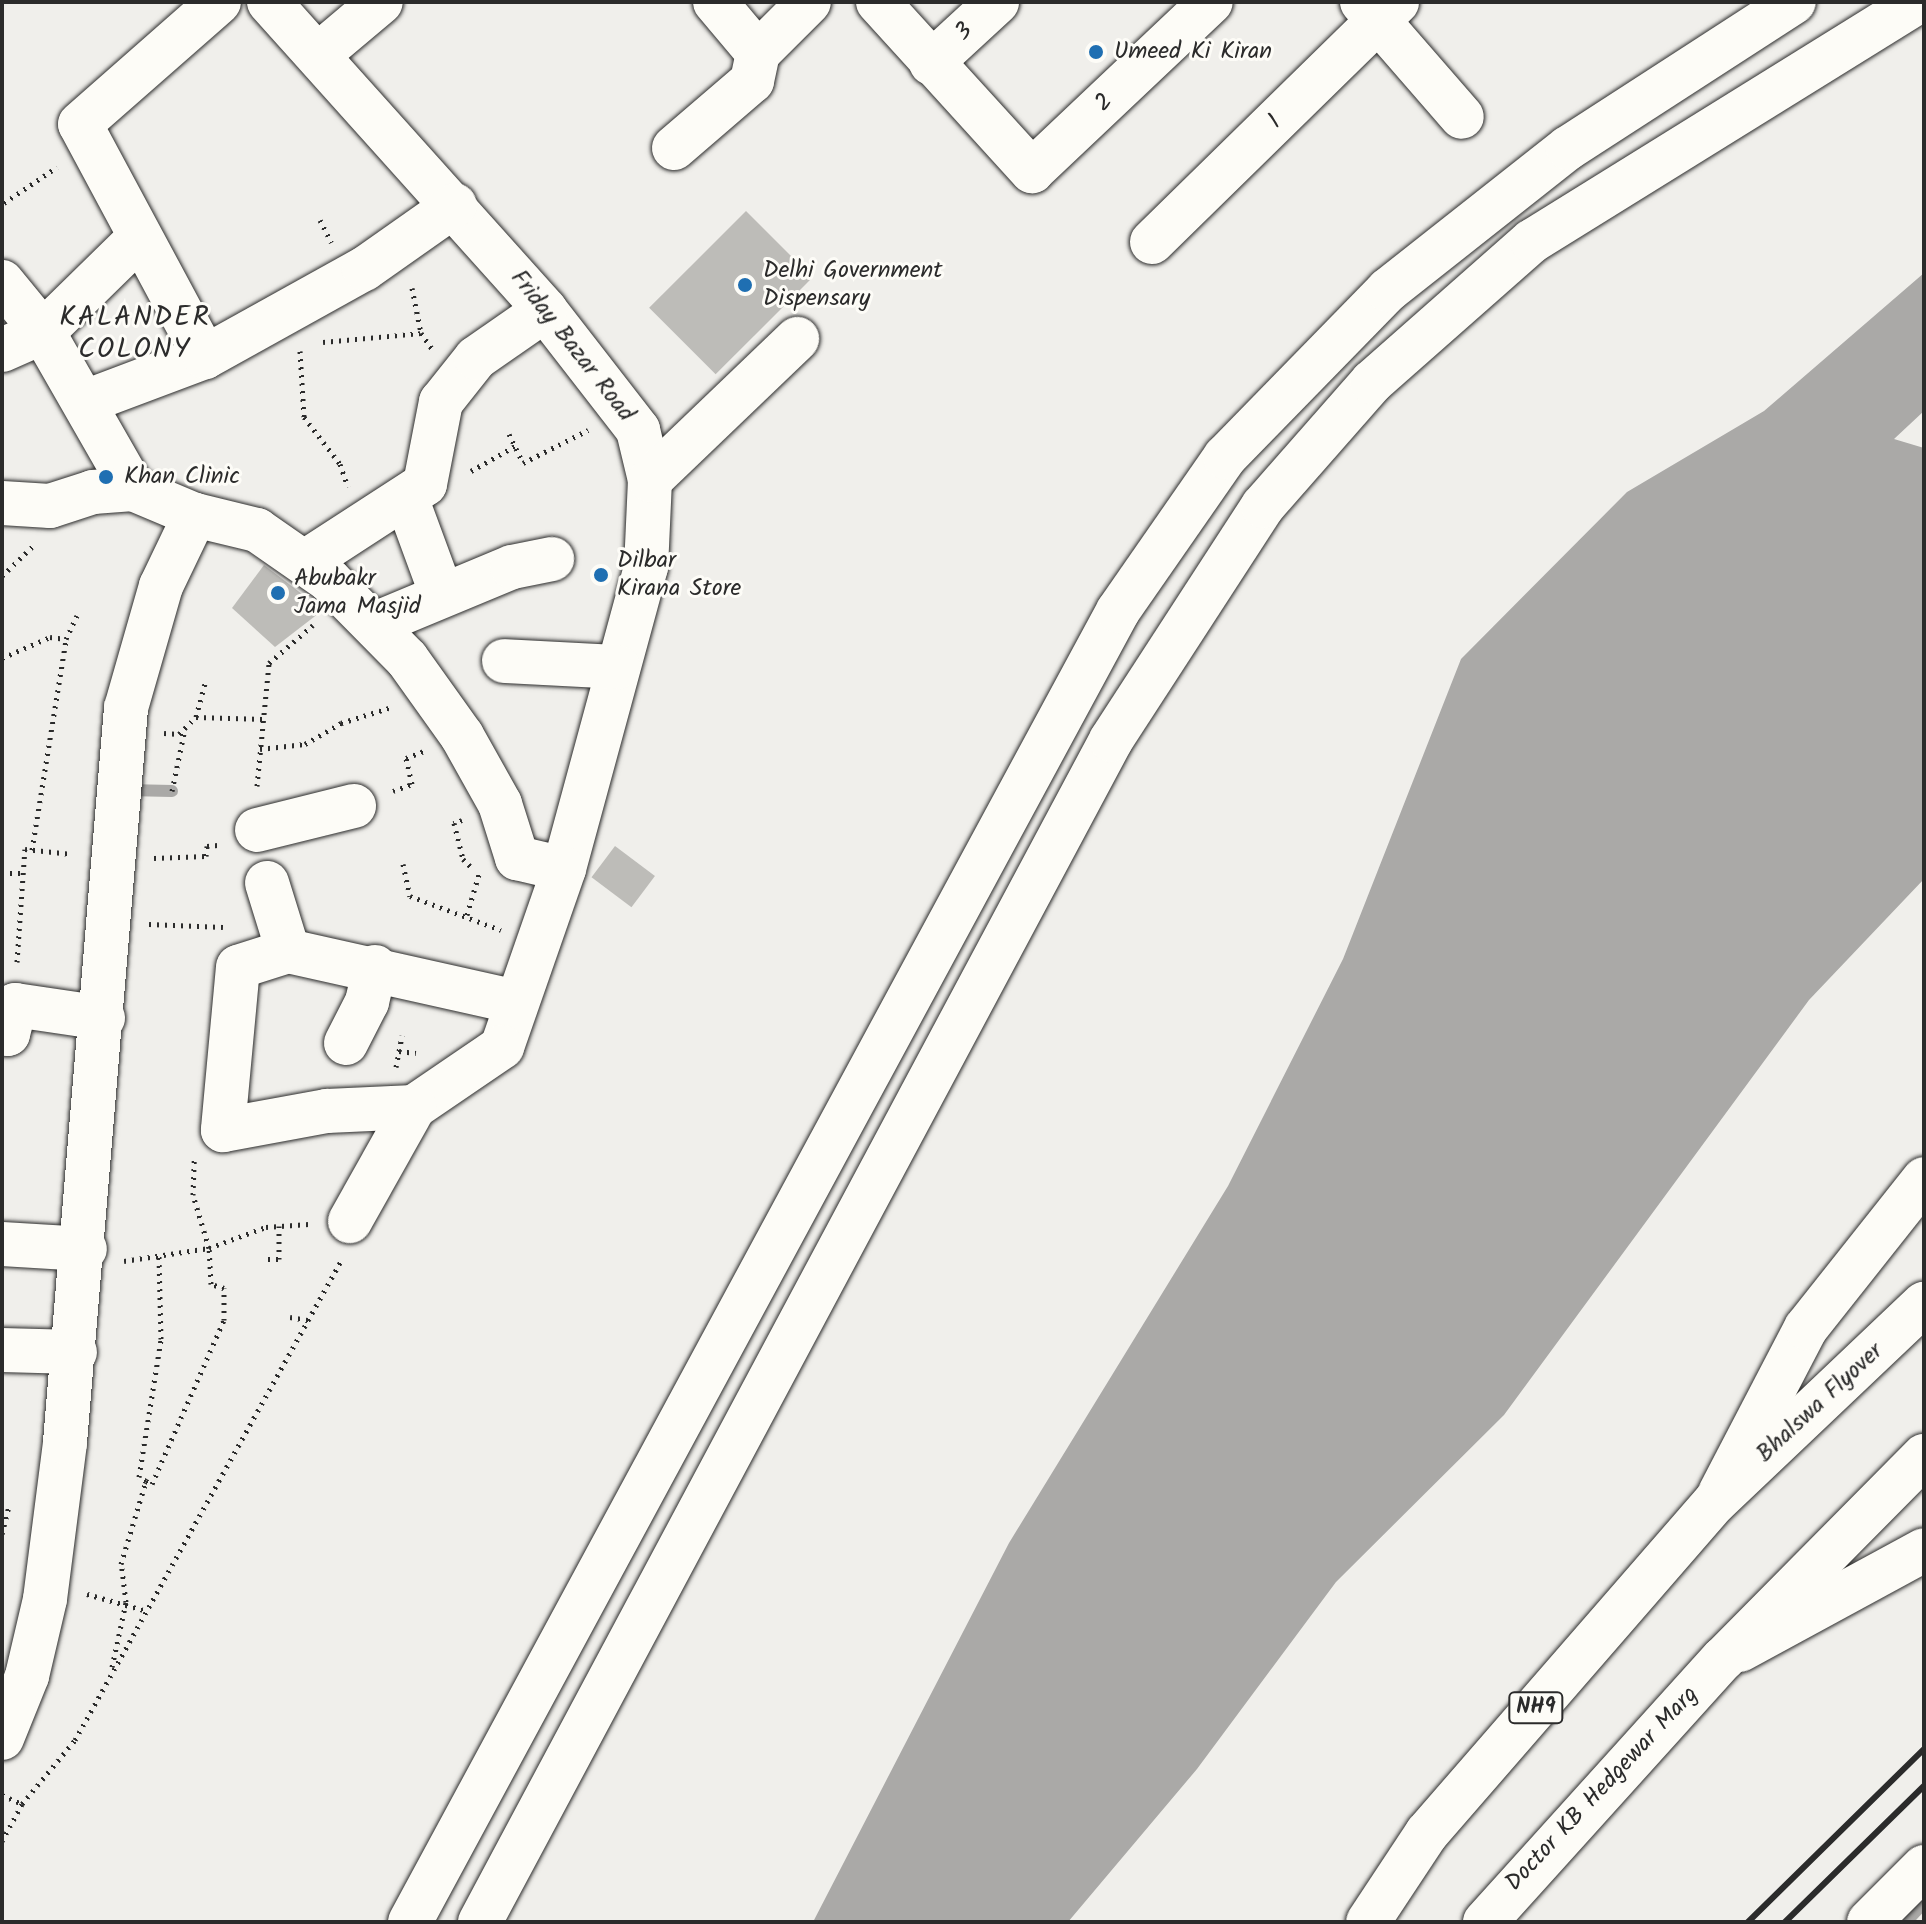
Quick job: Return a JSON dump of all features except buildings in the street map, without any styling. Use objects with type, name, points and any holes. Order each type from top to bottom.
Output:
[{"type":"main road","points":[[205,357],[80,124],[219,2]]},
{"type":"main road","name":"Friday Bazar Road","points":[[269,2],[455,205],[545,310],[638,430],[650,480],[646,567],[564,869],[534,945],[502,1047],[414,1107]]},
{"type":"main road","points":[[318,55],[381,2]]},
{"type":"main road","points":[[715,2],[758,53]]},
{"type":"main road","points":[[674,148],[752,81],[758,53],[809,2]]},
{"type":"main road","points":[[878,2],[931,63]]},
{"type":"main road","name":"3","points":[[931,63],[997,2]]},
{"type":"main road","name":"2","points":[[931,63],[1032,171],[1211,2]]},
{"type":"main road","points":[[410,1922],[1118,611],[1225,457],[1388,290],[1568,148],[1794,2]]},
{"type":"main road","points":[[480,1922],[1111,740],[1263,506],[1372,382],[1532,241],[1918,2]]},
{"type":"main road","points":[[1379,8],[1462,117]]},
{"type":"main road","name":"1","points":[[1152,242],[1379,8]]},
{"type":"main road","points":[[85,402],[205,357],[399,246],[455,205]]},
{"type":"main road","points":[[2,350],[43,332],[139,238]]},
{"type":"main road","points":[[2,282],[43,332],[133,489]]},
{"type":"main road","points":[[305,562],[407,500],[432,468],[433,420],[476,358],[545,310]]},
{"type":"main road","points":[[650,480],[797,339]]},
{"type":"main road","points":[[2,503],[50,506],[93,492],[133,489],[195,515],[257,530],[305,562],[363,613],[429,688],[462,736],[500,804],[517,858],[564,869]]},
{"type":"main road","points":[[407,500],[442,595]]},
{"type":"main road","points":[[2,1738],[27,1676],[47,1585],[84,1258],[113,920],[125,730],[161,586],[195,515]]},
{"type":"main road","points":[[363,613],[442,595],[552,559]]},
{"type":"main road","points":[[504,661],[618,667]]},
{"type":"main road","points":[[245,837],[354,806]]},
{"type":"main road","points":[[414,1107],[327,1111],[223,1130],[249,991],[238,967],[276,915],[375,967],[516,1002]]},
{"type":"main road","points":[[346,1043],[367,1002],[375,967]]},
{"type":"main road","points":[[9,1019],[103,1018]]},
{"type":"main road","points":[[350,1221],[414,1107]]},
{"type":"main road","points":[[1715,1502],[1806,1328],[1924,1179]]},
{"type":"main road","points":[[2,1244],[84,1258]]},
{"type":"main road","name":"Bhalswa Flyover","points":[[1715,1502],[1924,1304]]},
{"type":"main road","points":[[2,1350],[75,1352]]},
{"type":"main road","points":[[1723,1659],[1924,1456]]},
{"type":"main road","name":"NH9","points":[[1368,1922],[1427,1833],[1715,1502]]},
{"type":"main road","points":[[1723,1659],[1924,1550]]},
{"type":"main road","name":"Doctor KB Hedgewar Marg","points":[[1485,1922],[1723,1659]]},
{"type":"main road","points":[[1869,1922],[1924,1867]]},
{"type":"path","points":[[4,203],[61,165],[80,124]]},
{"type":"path","points":[[399,246],[408,261],[421,333],[457,385]]},
{"type":"path","points":[[361,527],[340,464],[304,417],[300,345],[421,333]]},
{"type":"path","points":[[509,434],[523,463],[624,412]]},
{"type":"path","points":[[257,773],[269,663],[363,613]]},
{"type":"path","points":[[9,1019],[20,873],[28,849],[66,639],[77,615]]},
{"type":"path","points":[[2,658],[50,637],[66,639]]},
{"type":"path","points":[[125,730],[179,734],[196,717],[205,683]]},
{"type":"path","points":[[260,749],[305,744],[429,688]]},
{"type":"path","points":[[196,717],[263,719]]},
{"type":"path","points":[[172,791],[185,728]]},
{"type":"path","points":[[354,806],[412,784],[406,758],[462,736]]},
{"type":"path","points":[[117,857],[206,856],[207,846],[245,837]]},
{"type":"path","points":[[403,864],[410,896],[534,945]]},
{"type":"path","points":[[2,873],[20,873]]},
{"type":"path","points":[[113,920],[226,926],[276,915]]},
{"type":"path","points":[[159,1256],[161,1339],[139,1477],[152,1484],[220,1339],[224,1288],[211,1284],[209,1248],[193,1195],[194,1139],[223,1130]]},
{"type":"path","points":[[2,1841],[22,1804],[75,1740],[233,1446],[312,1321],[345,1252],[350,1221],[279,1226],[209,1248],[159,1256],[84,1258]]},
{"type":"path","points":[[268,1259],[279,1259],[279,1226]]},
{"type":"path","points":[[290,1317],[312,1321]]},
{"type":"path","points":[[111,1671],[126,1602],[121,1564],[146,1481]]},
{"type":"path","points":[[2,1534],[9,1505]]},
{"type":"path","points":[[47,1585],[126,1602],[147,1611]]},
{"type":"path","points":[[2,1795],[22,1804]]},
{"type":"shaded area","points":[[1924,273],[1924,411],[1894,439],[1924,448],[1924,879],[1809,1000],[1504,1415],[1336,1582],[1197,1769],[1068,1922],[813,1922],[1009,1543],[1228,1186],[1343,959],[1461,659],[1627,492],[1764,411]]},
{"type":"waterway","points":[[127,790],[172,791]]},
{"type":"waterway","points":[[1906,1922],[1924,1903]]},
{"type":"railway","points":[[1748,1922],[1924,1749]]},
{"type":"railway","points":[[1785,1922],[1924,1786]]},
{"type":"place","name":"Umeed Ki Kiran","points":[[1096,52]]},
{"type":"place","name":"Delhi Government Dispensary","points":[[745,285]]},
{"type":"place","name":"Khan Clinic","points":[[106,477]]},
{"type":"place","name":"Dilbar Kirana Store","points":[[601,575]]},
{"type":"place","name":"Abubakr Jama Masjid","points":[[278,593]]},
{"type":"district","name":"KALANDER COLONY","points":[[135,334]]}]
